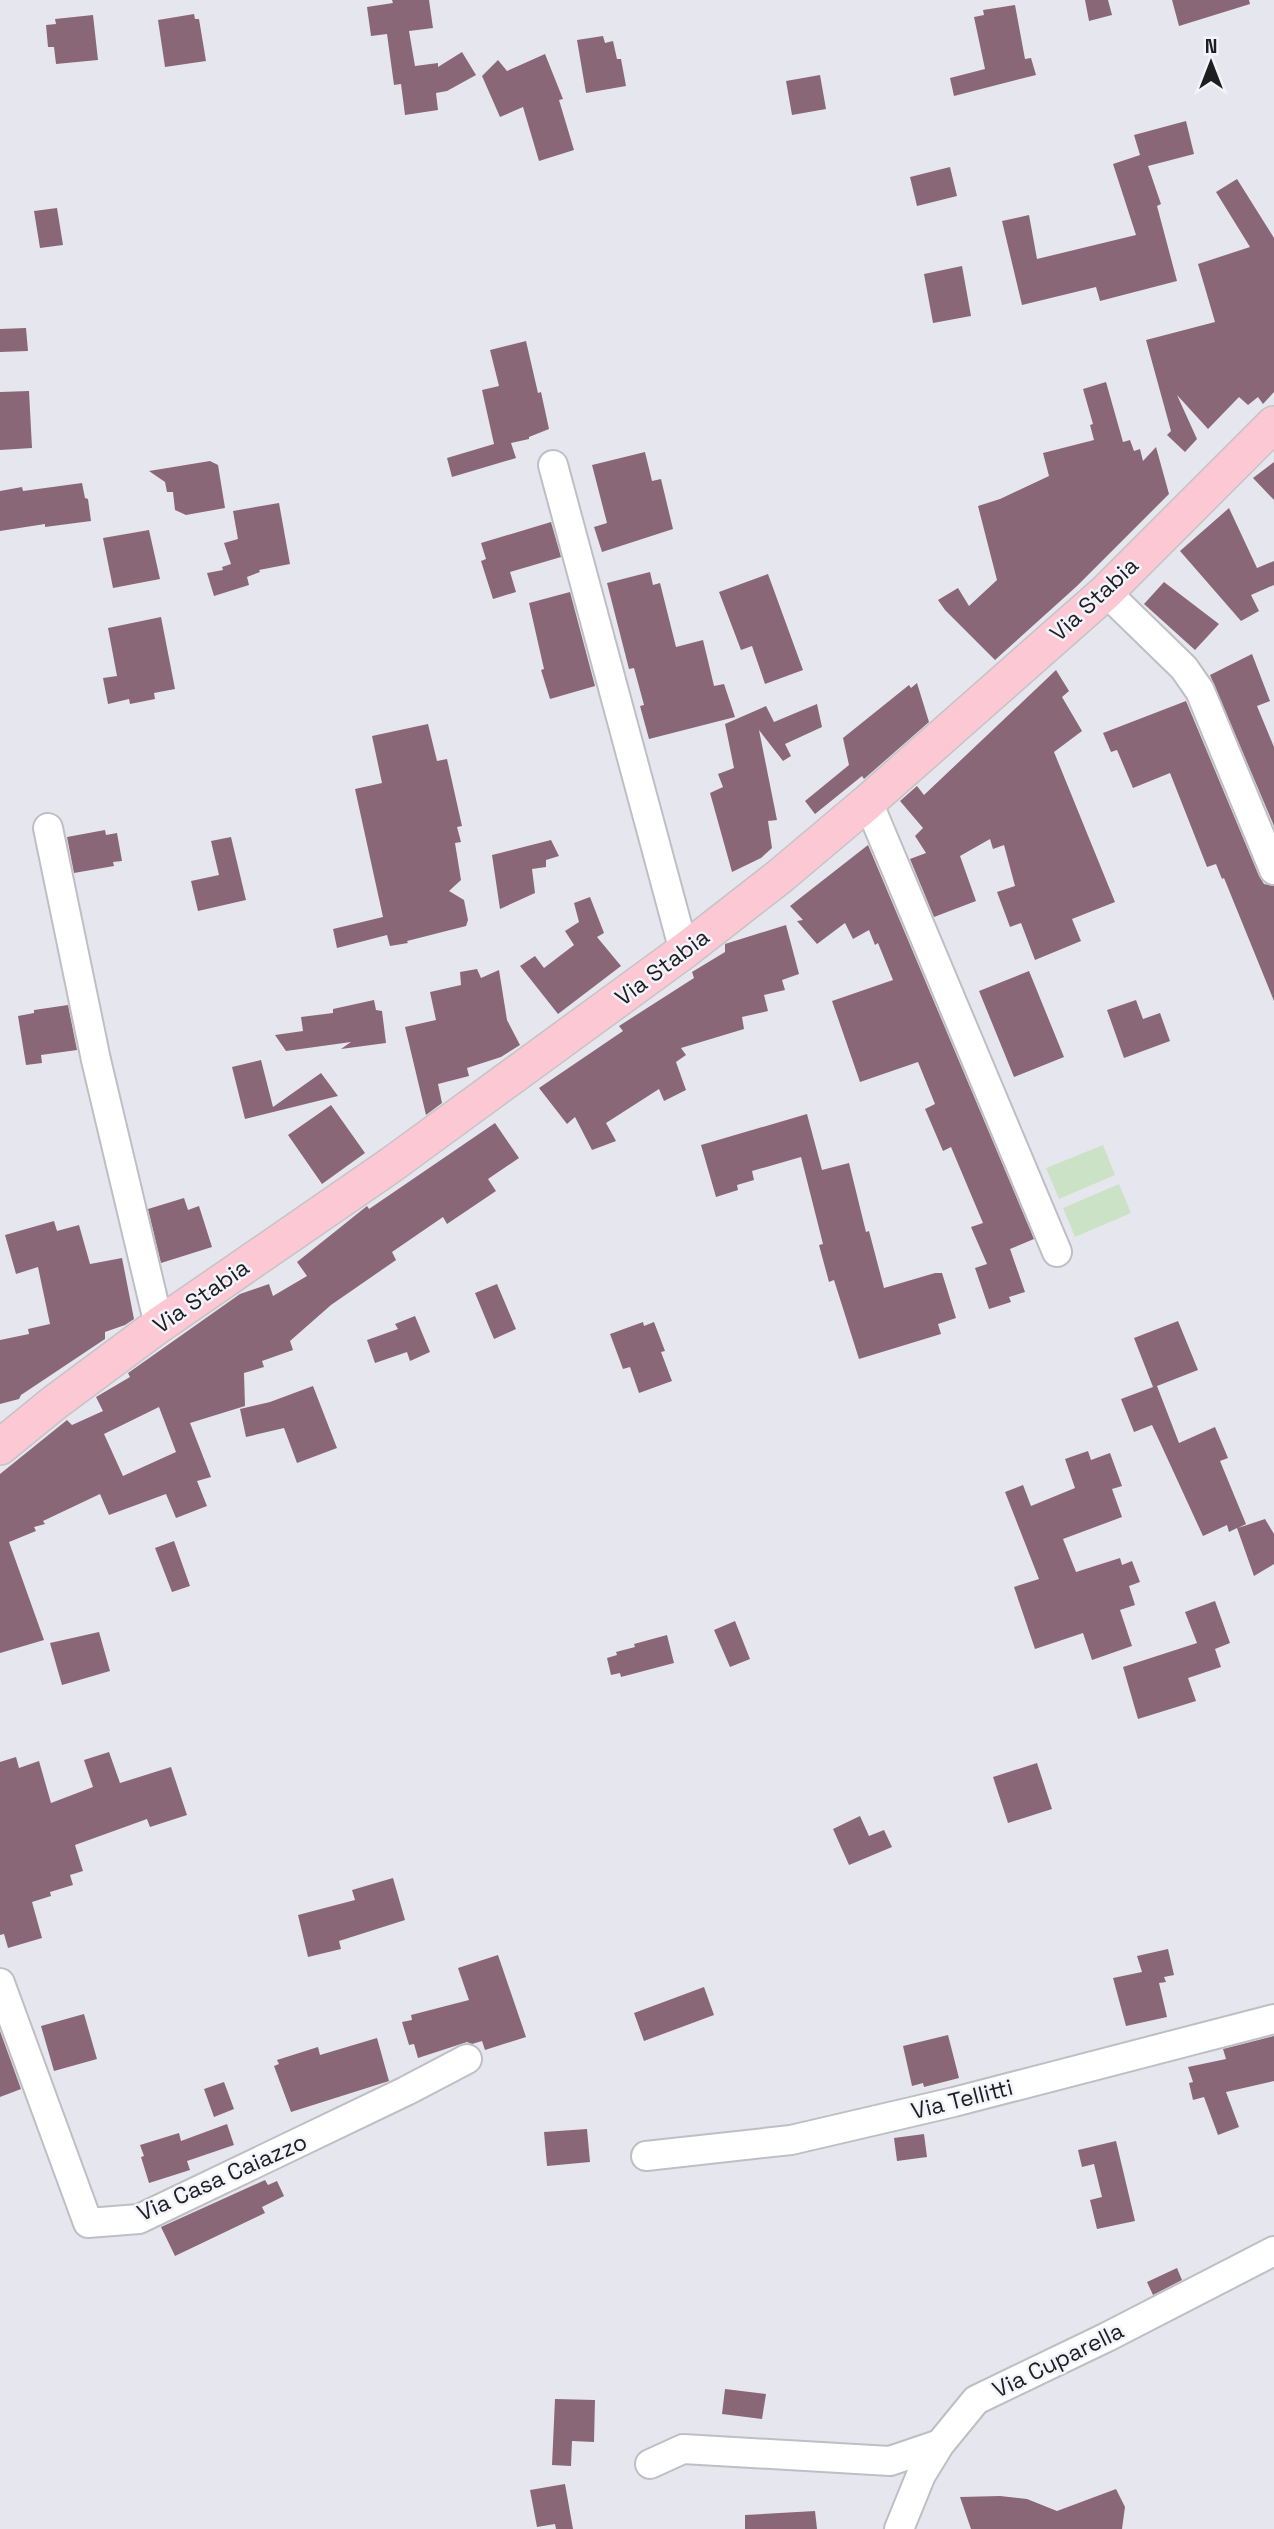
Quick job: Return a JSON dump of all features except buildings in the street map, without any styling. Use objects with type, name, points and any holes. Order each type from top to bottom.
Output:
[{"type":"main road","name":"Via Stabia","points":[[0,1447],[159,1325],[391,1165],[684,951],[779,877],[1106,592],[1274,424]]},
{"type":"street","points":[[553,465],[684,951]]},
{"type":"street","points":[[1106,592],[1184,668],[1200,691],[1274,870]]},
{"type":"street","points":[[868,802],[1056,1252]]},
{"type":"street","points":[[48,828],[96,1060],[159,1325]]},
{"type":"street","name":"Via Casa Caiazzo","points":[[0,1983],[88,2223],[139,2219],[467,2059]]},
{"type":"street","name":"Via Tellitti","points":[[646,2156],[791,2140],[954,2102],[1274,2019]]},
{"type":"street","name":"Via Cuparella","points":[[899,2529],[920,2474],[940,2444],[976,2400],[1107,2337],[1274,2251]]},
{"type":"street","points":[[650,2464],[683,2449],[890,2461],[940,2444]]},
{"type":"green space","points":[[1103,1145],[1115,1175],[1059,1199],[1046,1168]]},
{"type":"green space","points":[[1119,1184],[1131,1213],[1075,1237],[1063,1208]]}]
